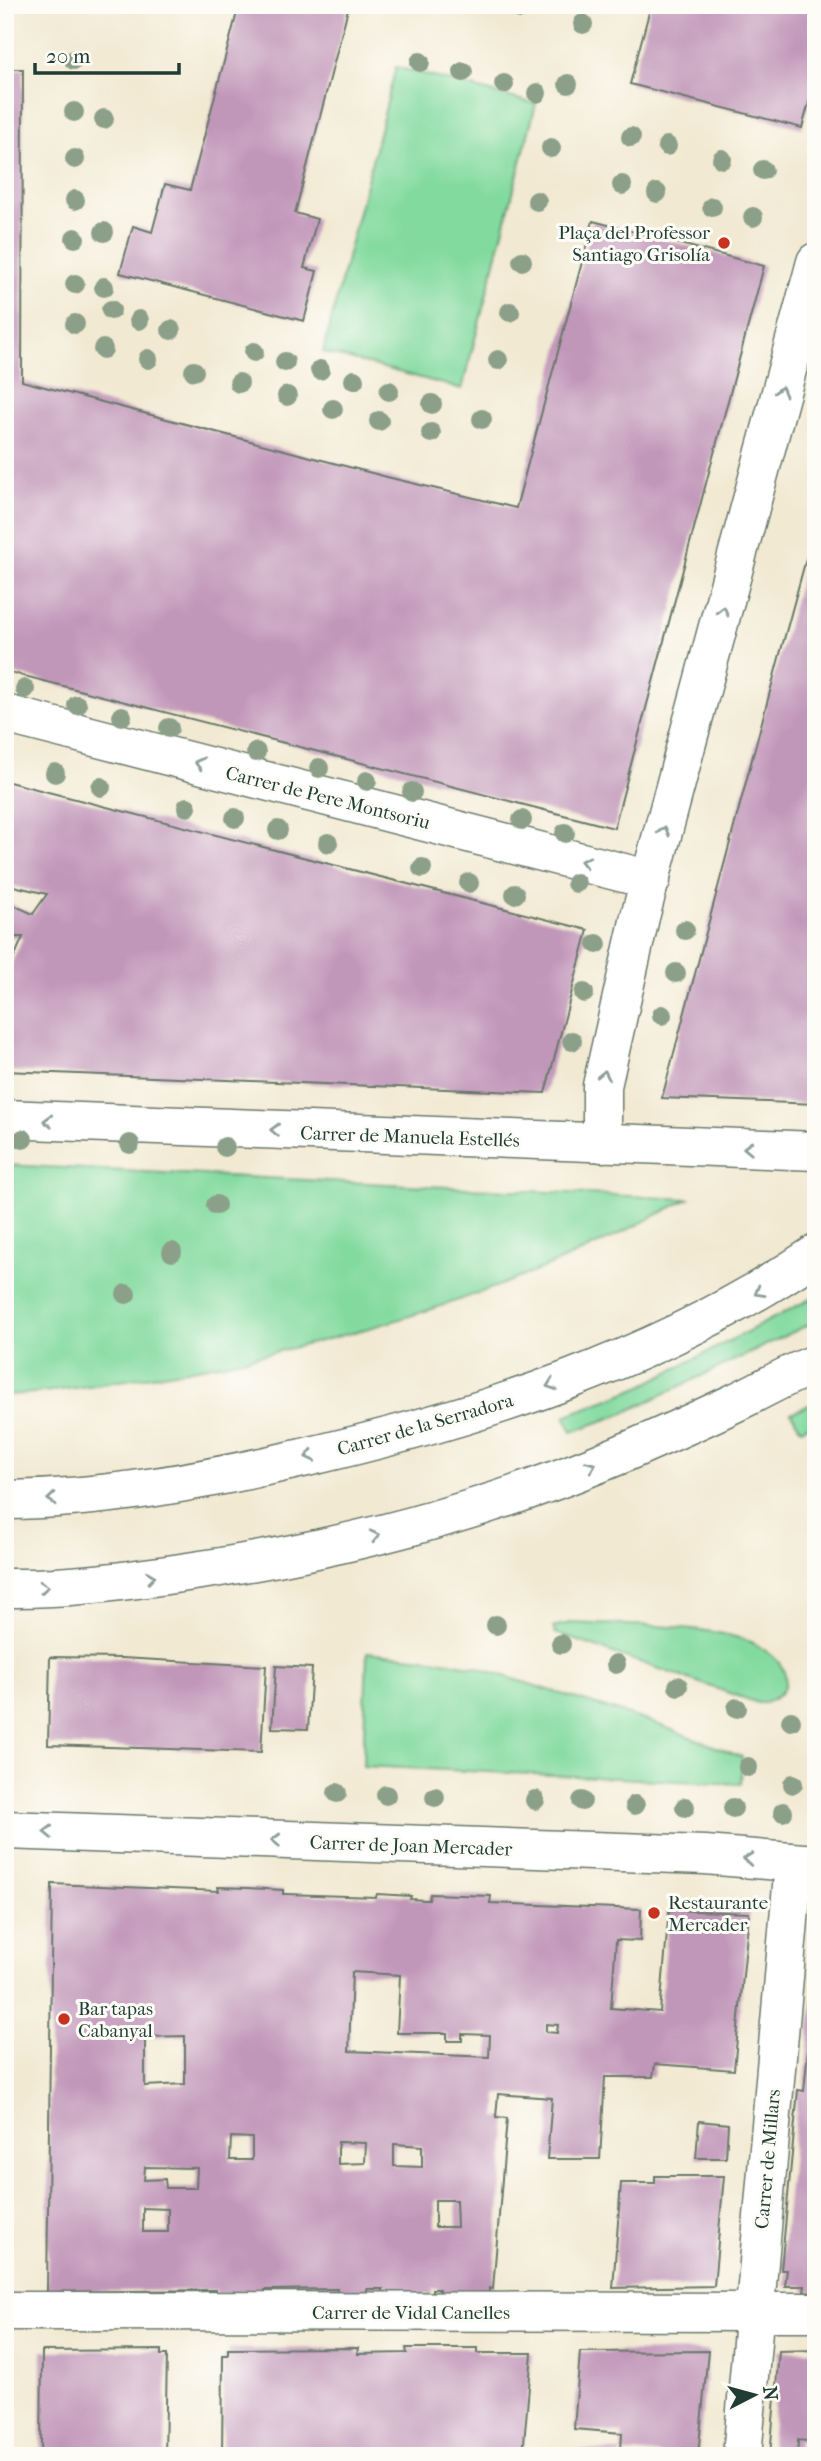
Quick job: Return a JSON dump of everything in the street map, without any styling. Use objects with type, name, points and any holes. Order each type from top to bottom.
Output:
[{"type":"street","points":[[602,1143],[602,1086],[640,917],[816,262]]},
{"type":"street","name":"Carrer de Pere Montsoriu","points":[[5,714],[651,880]]},
{"type":"street","name":"Carrer de Manuela Estellés","points":[[5,1119],[816,1151]]},
{"type":"street","name":"Carrer de la Serradora","points":[[5,1500],[99,1494],[226,1475],[390,1438],[516,1398],[645,1350],[759,1292],[816,1254]]},
{"type":"street","points":[[5,1588],[83,1585],[220,1568],[310,1550],[465,1512],[617,1455],[732,1405],[793,1372],[816,1364]]},
{"type":"street","name":"Carrer de Joan Mercader","points":[[5,1830],[705,1855],[805,1864]]},
{"type":"street","name":"Carrer de Millars","points":[[742,2456],[754,2312],[805,1864]]},
{"type":"street","name":"Carrer de Vidal Canelles","points":[[5,2311],[816,2312]]},
{"type":"green space","points":[[396,67],[536,104],[462,389],[323,352]]},
{"type":"green space","points":[[5,1165],[688,1199],[593,1247],[528,1275],[370,1328],[207,1366],[79,1387],[5,1395]]},
{"type":"green space","points":[[816,1296],[816,1321],[624,1413],[572,1432],[565,1416],[642,1386]]},
{"type":"green space","points":[[816,1402],[816,1423],[801,1429],[791,1413]]},
{"type":"green space","points":[[570,1623],[702,1630],[743,1639],[776,1659],[783,1670],[785,1684],[773,1699],[758,1703],[555,1633],[553,1627]]},
{"type":"green space","points":[[367,1652],[433,1659],[475,1667],[654,1723],[742,1757],[741,1784],[363,1766]]},
{"type":"building","points":[[239,5],[349,5],[295,213],[317,219],[304,268],[317,271],[304,321],[120,273],[133,226],[152,232],[165,184],[190,190]]},
{"type":"building","points":[[475,5],[525,5],[521,18]]},
{"type":"building","points":[[651,5],[816,5],[816,77],[802,128],[630,84]]},
{"type":"building","points":[[5,69],[23,69],[22,381],[387,477],[516,508],[593,221],[764,266],[614,828],[5,671]]},
{"type":"building","points":[[815,526],[816,1104],[662,1098],[780,654]]},
{"type":"building","points":[[5,781],[588,930],[545,1093],[5,1071],[5,978],[23,937],[5,937],[5,901],[33,914],[47,894],[5,884]]},
{"type":"building","points":[[50,1657],[266,1666],[261,1752],[48,1745]]},
{"type":"building","points":[[276,1666],[312,1668],[308,1729],[272,1728]]},
{"type":"building","points":[[52,1884],[219,1891],[218,1887],[248,1888],[283,1890],[283,1894],[376,1897],[377,1894],[411,1896],[410,1899],[425,1900],[429,1900],[430,1894],[491,1896],[490,1903],[641,1909],[640,1941],[616,1940],[611,2008],[660,2012],[669,1910],[749,1913],[734,2070],[655,2064],[653,2077],[605,2077],[600,2159],[547,2159],[552,2098],[498,2094],[496,2117],[507,2118],[493,2289],[489,2288],[489,2295],[440,2295],[439,2289],[432,2289],[432,2295],[383,2295],[383,2289],[367,2289],[366,2295],[337,2296],[337,2289],[265,2290],[265,2294],[216,2294],[216,2290],[47,2292]],"holes":[[[352,1972],[400,1975],[397,2033],[447,2033],[447,2041],[462,2041],[462,2034],[490,2035],[489,2057],[349,2051]],[[546,2024],[558,2025],[557,2033],[546,2032]],[[185,2036],[185,2084],[145,2086],[145,2037]],[[231,2137],[252,2138],[252,2160],[230,2160]],[[338,2142],[366,2143],[365,2163],[338,2164]],[[394,2144],[422,2146],[422,2167],[394,2166]],[[145,2167],[197,2168],[196,2188],[166,2188],[165,2179],[144,2180]],[[435,2200],[456,2200],[457,2227],[435,2227]],[[143,2208],[168,2209],[168,2232],[143,2232]]]},
{"type":"building","points":[[814,1988],[816,2292],[804,2292],[805,2286],[785,2286],[787,2270],[781,2270],[798,2090],[804,2091]]},
{"type":"building","points":[[699,2121],[728,2124],[726,2158],[696,2158]]},
{"type":"building","points":[[655,2176],[724,2176],[714,2286],[613,2288],[621,2183],[655,2183]]},
{"type":"building","points":[[358,2348],[357,2354],[407,2353],[406,2348],[477,2348],[477,2353],[532,2353],[523,2454],[222,2456],[223,2355],[228,2355],[228,2349]]},
{"type":"building","points":[[161,2350],[161,2355],[167,2355],[165,2456],[41,2456],[42,2351]]},
{"type":"building","points":[[816,2350],[816,2442],[798,2440],[797,2456],[770,2456],[779,2351]]},
{"type":"building","points":[[708,2351],[698,2456],[620,2453],[620,2456],[571,2456],[572,2450],[621,2451],[622,2433],[574,2429],[580,2352]]},
{"type":"place","name":"Plaça del Professor Santiago Grisolía","points":[[724,243]]},
{"type":"place","name":"Restaurante Mercader","points":[[654,1913]]},
{"type":"place","name":"Bar tapas Cabanyal","points":[[64,2019]]}]
